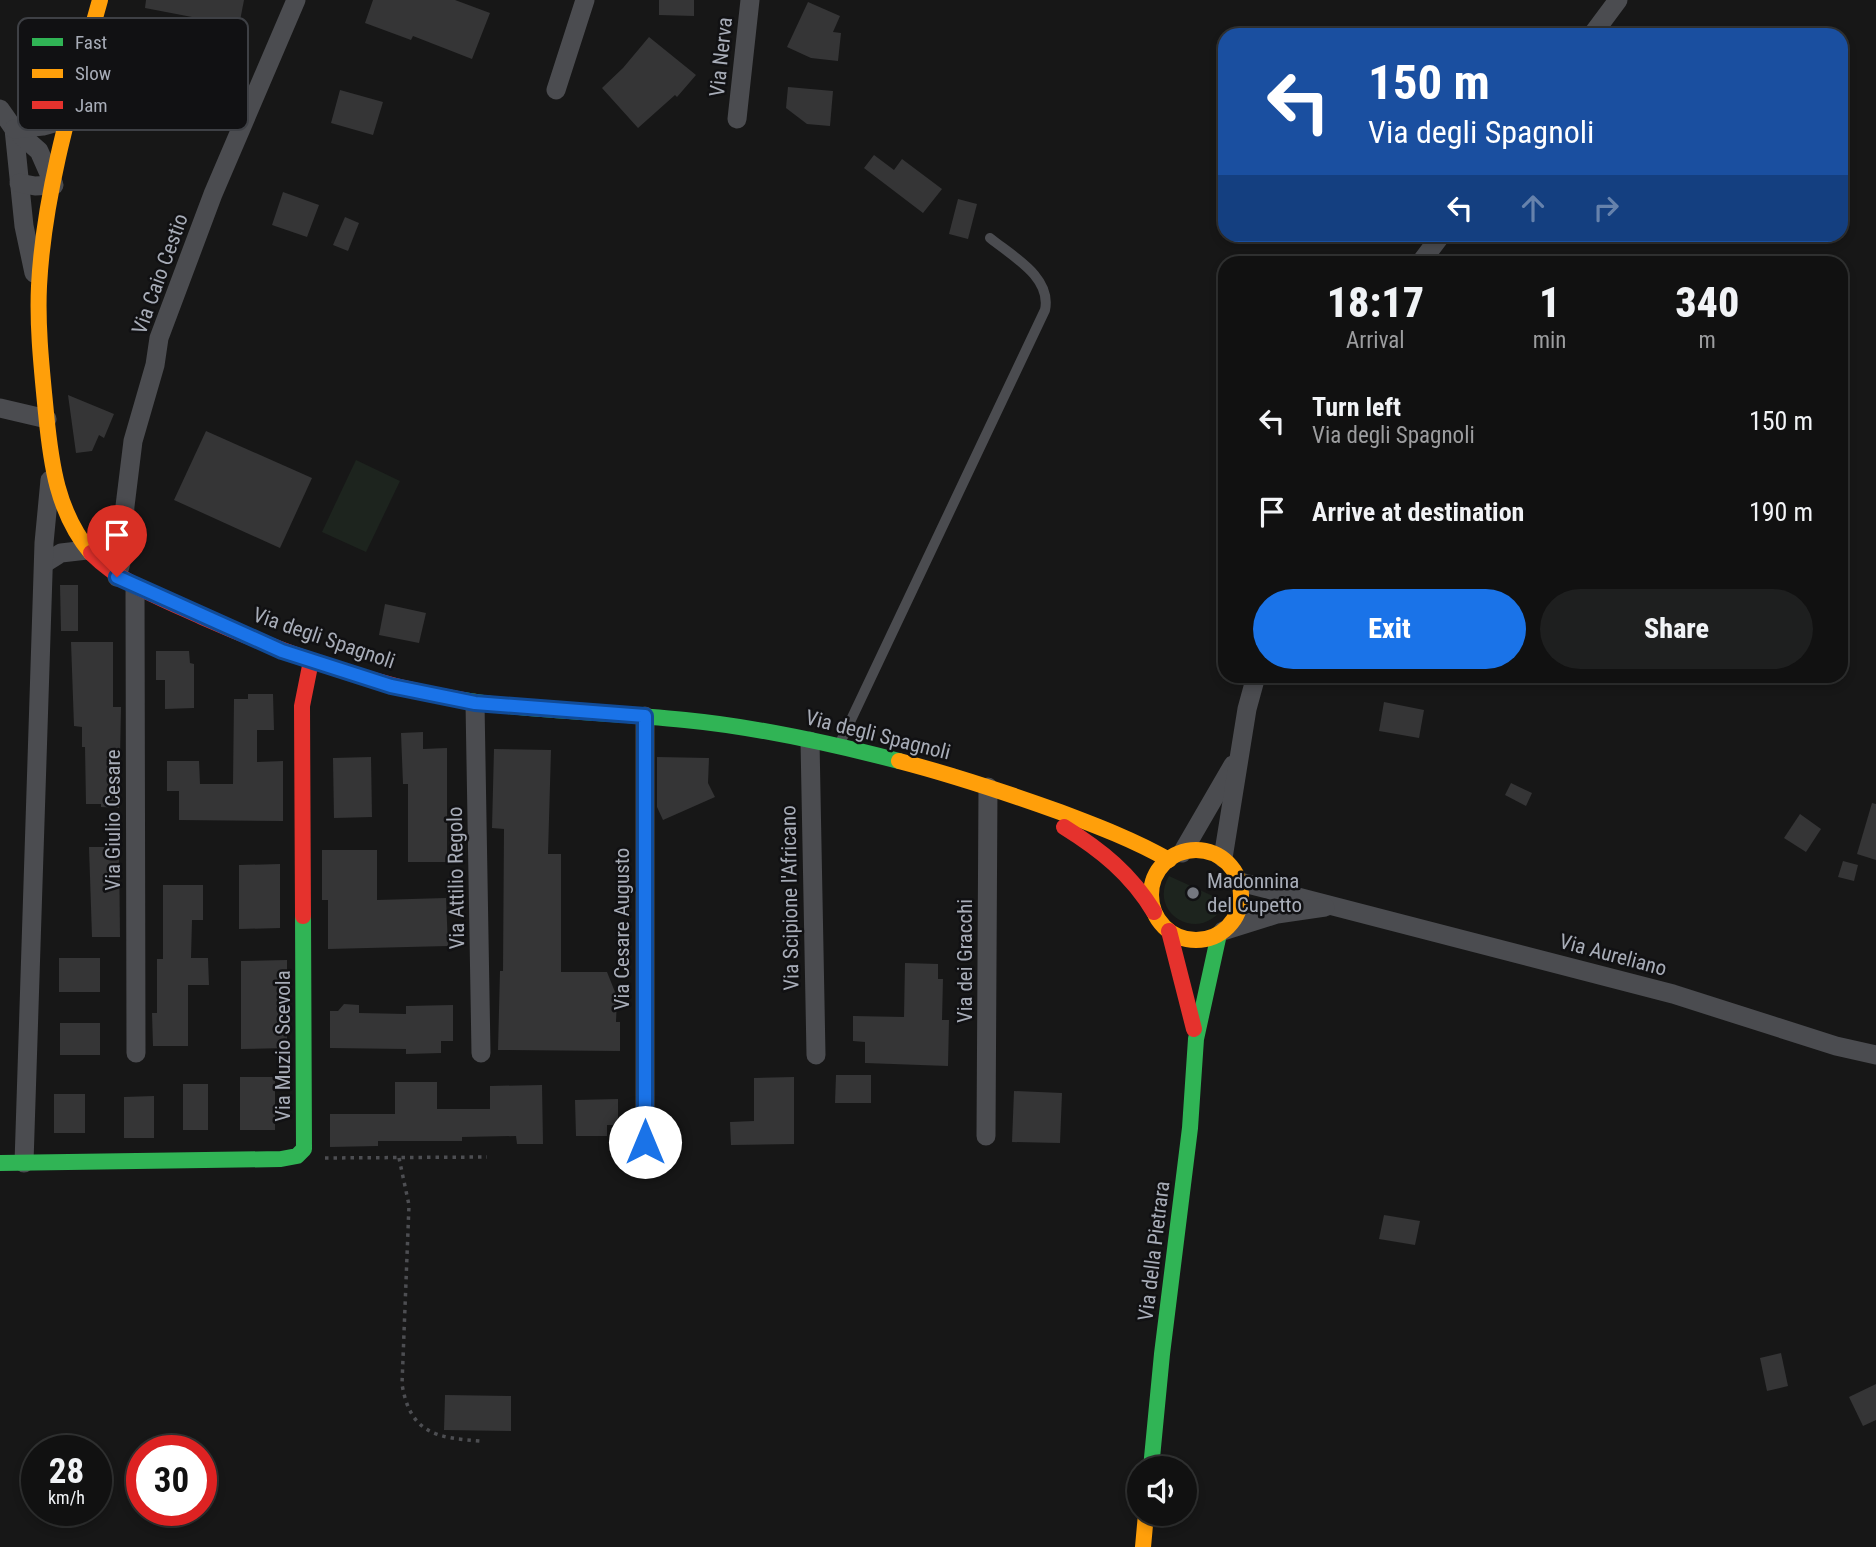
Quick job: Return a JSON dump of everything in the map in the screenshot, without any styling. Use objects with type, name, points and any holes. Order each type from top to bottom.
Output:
[{"type":"street","points":[[95,18],[100,0]]},
{"type":"street","name":"Via Caio Cestio","points":[[248,112],[296,0]]},
{"type":"street","points":[[556,90],[585,0]]},
{"type":"street","name":"Via Nerva","points":[[737,120],[750,0]]},
{"type":"street","points":[[1597,28],[1618,0]]},
{"type":"street","name":"Via degli Spagnoli","points":[[0,109],[14,129],[26,241],[39,289],[40,350],[47,419],[53,468],[62,505],[71,526],[87,550],[117,577],[255,640],[391,686],[475,703],[645,716],[736,727],[838,747],[1014,796]]},
{"type":"street","points":[[14,129],[18,129]]},
{"type":"street","points":[[14,129],[39,151],[54,185]]},
{"type":"street","points":[[39,289],[43,239],[66,130]]},
{"type":"street","name":"Via Caio Cestio","points":[[117,577],[122,559],[133,441],[155,365],[159,338],[213,194],[240,130]]},
{"type":"street","points":[[19,183],[54,185]]},
{"type":"street","points":[[0,408],[47,419]]},
{"type":"street","points":[[0,1163],[24,1163],[46,508],[53,468]]},
{"type":"street","points":[[45,563],[61,553],[87,550]]},
{"type":"street","name":"Via Giulio Cesare","points":[[135,586],[136,1053]]},
{"type":"street","name":"Via Muzio Scevola","points":[[24,1163],[282,1159],[297,1156],[304,1149],[302,706],[311,661]]},
{"type":"street","points":[[1223,858],[1247,709],[1254,683]]},
{"type":"street","name":"Via Attilio Regolo","points":[[475,703],[481,1053]]},
{"type":"street","name":"Via Cesare Augusto","points":[[645,716],[645,1142]]},
{"type":"street","name":"Via Scipione l'Africano","points":[[810,741],[816,1055]]},
{"type":"street","points":[[1154,912],[1151,898],[1153,883],[1159,870],[1175,856],[1221,788],[1241,748]]},
{"type":"street","name":"Via dei Gracchi","points":[[986,1136],[988,787]]},
{"type":"street","points":[[1014,796],[1175,856],[1193,850],[1205,851],[1223,858],[1240,882],[1241,903],[1232,924],[1207,939],[1193,940],[1168,931],[1142,890],[1123,868],[1097,848],[1014,796]]},
{"type":"street","name":"Via Aureliano","points":[[1240,882],[1674,994],[1836,1046],[1876,1055]]},
{"type":"street","name":"Via Aureliano","points":[[1221,933],[1277,914],[1337,906]]},
{"type":"street","name":"Via della Pietrara","points":[[1168,931],[1196,1039]]},
{"type":"street","name":"Via della Pietrara","points":[[1151,1456],[1161,1354],[1190,1128],[1196,1039],[1221,933]]},
{"type":"street","points":[[1143,1547],[1145,1526]]},
{"type":"lane","points":[[838,747],[1045,310],[1046,294],[1040,280],[990,238]]},
{"type":"path","points":[[321,1158],[487,1157]]},
{"type":"path","points":[[399,1158],[409,1205],[402,1384],[404,1395],[413,1417],[429,1432],[448,1439],[481,1441]]},
{"type":"shaded area","points":[[356,460],[400,481],[366,552],[322,532]]},
{"type":"shaded area","points":[[1169,876],[1226,902],[1216,915],[1205,922],[1192,924],[1181,920],[1171,913],[1165,903],[1164,890]]},
{"type":"building","points":[[146,0],[244,0],[241,18],[197,18],[145,8]]},
{"type":"building","points":[[373,0],[455,0],[490,13],[472,59],[413,36],[411,40],[365,23]]},
{"type":"building","points":[[659,0],[694,0],[694,16],[659,15]]},
{"type":"building","points":[[808,2],[840,16],[833,32],[841,33],[838,61],[811,58],[787,47]]},
{"type":"building","points":[[649,37],[696,75],[677,97],[675,95],[638,128],[602,88]]},
{"type":"building","points":[[788,87],[833,91],[830,126],[807,124],[786,108]]},
{"type":"building","points":[[340,90],[383,102],[373,135],[331,123]]},
{"type":"building","points":[[874,155],[894,170],[902,159],[942,189],[923,213],[864,168]]},
{"type":"building","points":[[283,192],[319,205],[307,237],[272,225]]},
{"type":"building","points":[[958,199],[977,204],[968,239],[949,234]]},
{"type":"building","points":[[345,217],[359,223],[348,251],[333,245]]},
{"type":"building","points":[[68,395],[114,414],[104,438],[99,435],[92,451],[76,453]]},
{"type":"building","points":[[206,431],[312,478],[280,548],[174,500]]},
{"type":"building","points":[[60,585],[78,585],[78,631],[61,631]]},
{"type":"building","points":[[385,604],[426,613],[419,643],[379,635]]},
{"type":"building","points":[[71,642],[113,642],[113,707],[121,707],[119,808],[86,804],[82,727],[74,726]]},
{"type":"building","points":[[156,651],[189,651],[190,663],[194,664],[194,708],[165,709],[165,680],[156,680]]},
{"type":"building","points":[[248,694],[273,694],[274,730],[257,730],[257,762],[283,761],[283,821],[179,820],[179,791],[167,791],[167,761],[199,761],[200,784],[233,784],[234,699],[248,699]]},
{"type":"building","points":[[1384,702],[1424,710],[1419,738],[1379,731]]},
{"type":"building","points":[[423,732],[423,749],[447,748],[447,862],[408,862],[408,784],[403,784],[401,733]]},
{"type":"building","points":[[494,749],[551,750],[548,854],[561,854],[561,972],[607,972],[617,997],[616,1022],[620,1022],[620,1051],[498,1050],[500,971],[503,971],[504,829],[492,828]]},
{"type":"building","points":[[371,757],[372,817],[334,818],[333,758]]},
{"type":"building","points":[[657,757],[709,758],[708,783],[715,797],[663,820],[657,807]]},
{"type":"building","points":[[1511,783],[1532,793],[1526,806],[1505,795]]},
{"type":"building","points":[[1872,803],[1876,804],[1876,860],[1857,854]]},
{"type":"building","points":[[1800,814],[1821,829],[1806,852],[1784,838]]},
{"type":"building","points":[[89,847],[119,847],[120,937],[92,937]]},
{"type":"building","points":[[322,850],[377,850],[377,900],[446,898],[448,946],[328,949],[328,900],[322,900]]},
{"type":"building","points":[[1843,861],[1858,865],[1854,881],[1838,877]]},
{"type":"building","points":[[280,864],[280,928],[239,929],[239,865]]},
{"type":"building","points":[[163,885],[203,885],[203,920],[192,920],[191,958],[208,958],[209,985],[188,985],[188,1046],[153,1046],[152,1013],[157,1013],[157,959],[163,959]]},
{"type":"building","points":[[59,958],[100,958],[100,992],[59,992]]},
{"type":"building","points":[[287,960],[287,1048],[241,1049],[241,961]]},
{"type":"building","points":[[905,963],[938,964],[938,979],[943,979],[942,1020],[949,1020],[948,1066],[865,1063],[865,1042],[853,1041],[853,1016],[904,1017]]},
{"type":"building","points":[[344,1004],[359,1005],[359,1013],[406,1014],[406,1006],[453,1005],[453,1041],[441,1041],[441,1053],[406,1054],[406,1049],[330,1048],[330,1011],[338,1011]]},
{"type":"building","points":[[60,1023],[100,1023],[100,1055],[60,1055]]},
{"type":"building","points":[[836,1075],[871,1075],[871,1103],[835,1103]]},
{"type":"building","points":[[240,1077],[275,1077],[275,1130],[240,1130]]},
{"type":"building","points":[[794,1077],[794,1144],[731,1145],[730,1122],[754,1121],[754,1078]]},
{"type":"building","points":[[395,1082],[437,1082],[437,1109],[490,1109],[490,1086],[542,1085],[543,1144],[517,1144],[516,1136],[462,1137],[462,1141],[378,1141],[378,1146],[330,1147],[330,1114],[395,1114]]},
{"type":"building","points":[[183,1084],[208,1084],[208,1130],[183,1130]]},
{"type":"building","points":[[1014,1091],[1062,1093],[1060,1143],[1012,1142]]},
{"type":"building","points":[[54,1094],[85,1094],[85,1133],[54,1133]]},
{"type":"building","points":[[154,1096],[154,1138],[124,1138],[124,1097]]},
{"type":"building","points":[[618,1099],[618,1125],[607,1125],[607,1136],[576,1136],[575,1100]]},
{"type":"building","points":[[1384,1215],[1420,1221],[1415,1245],[1379,1239]]},
{"type":"building","points":[[1781,1353],[1788,1386],[1767,1391],[1760,1358]]},
{"type":"building","points":[[1876,1384],[1876,1420],[1863,1426],[1849,1397]]},
{"type":"building","points":[[445,1395],[511,1396],[511,1431],[444,1430]]},
{"type":"traffic: fast","points":[[463,700],[712,723],[793,736],[899,761]]},
{"type":"traffic: fast","points":[[0,1163],[281,1159],[297,1156],[304,1149],[303,916]]},
{"type":"traffic: fast","points":[[1152,1456],[1190,1128],[1196,1039],[1219,934]]},
{"type":"traffic: slow","points":[[95,18],[100,0]]},
{"type":"traffic: slow","points":[[65,130],[47,213],[42,250],[39,334],[53,469],[70,521],[91,553]]},
{"type":"traffic: slow","points":[[899,761],[1060,812],[1102,828],[1169,860]]},
{"type":"traffic: slow","points":[[1196,850],[1213,854],[1228,863],[1237,878],[1241,895],[1237,912],[1228,927],[1213,936],[1196,940],[1179,936],[1164,927],[1155,912],[1151,895],[1155,878],[1164,863],[1179,854],[1196,850]]},
{"type":"traffic: slow","points":[[1143,1547],[1145,1526]]},
{"type":"traffic: jam","points":[[91,553],[116,574],[144,590],[265,643],[363,677],[463,700]]},
{"type":"traffic: jam","points":[[303,916],[302,706],[311,661]]},
{"type":"traffic: jam","points":[[1064,827],[1125,874],[1154,912]]},
{"type":"traffic: jam","points":[[1169,931],[1194,1029]]},
{"type":"place","name":"Madonnina del Cupetto","points":[[1193,893]]},
{"type":"route","points":[[117,577],[282,651],[391,686],[475,703],[645,716],[645,1142]]}]
